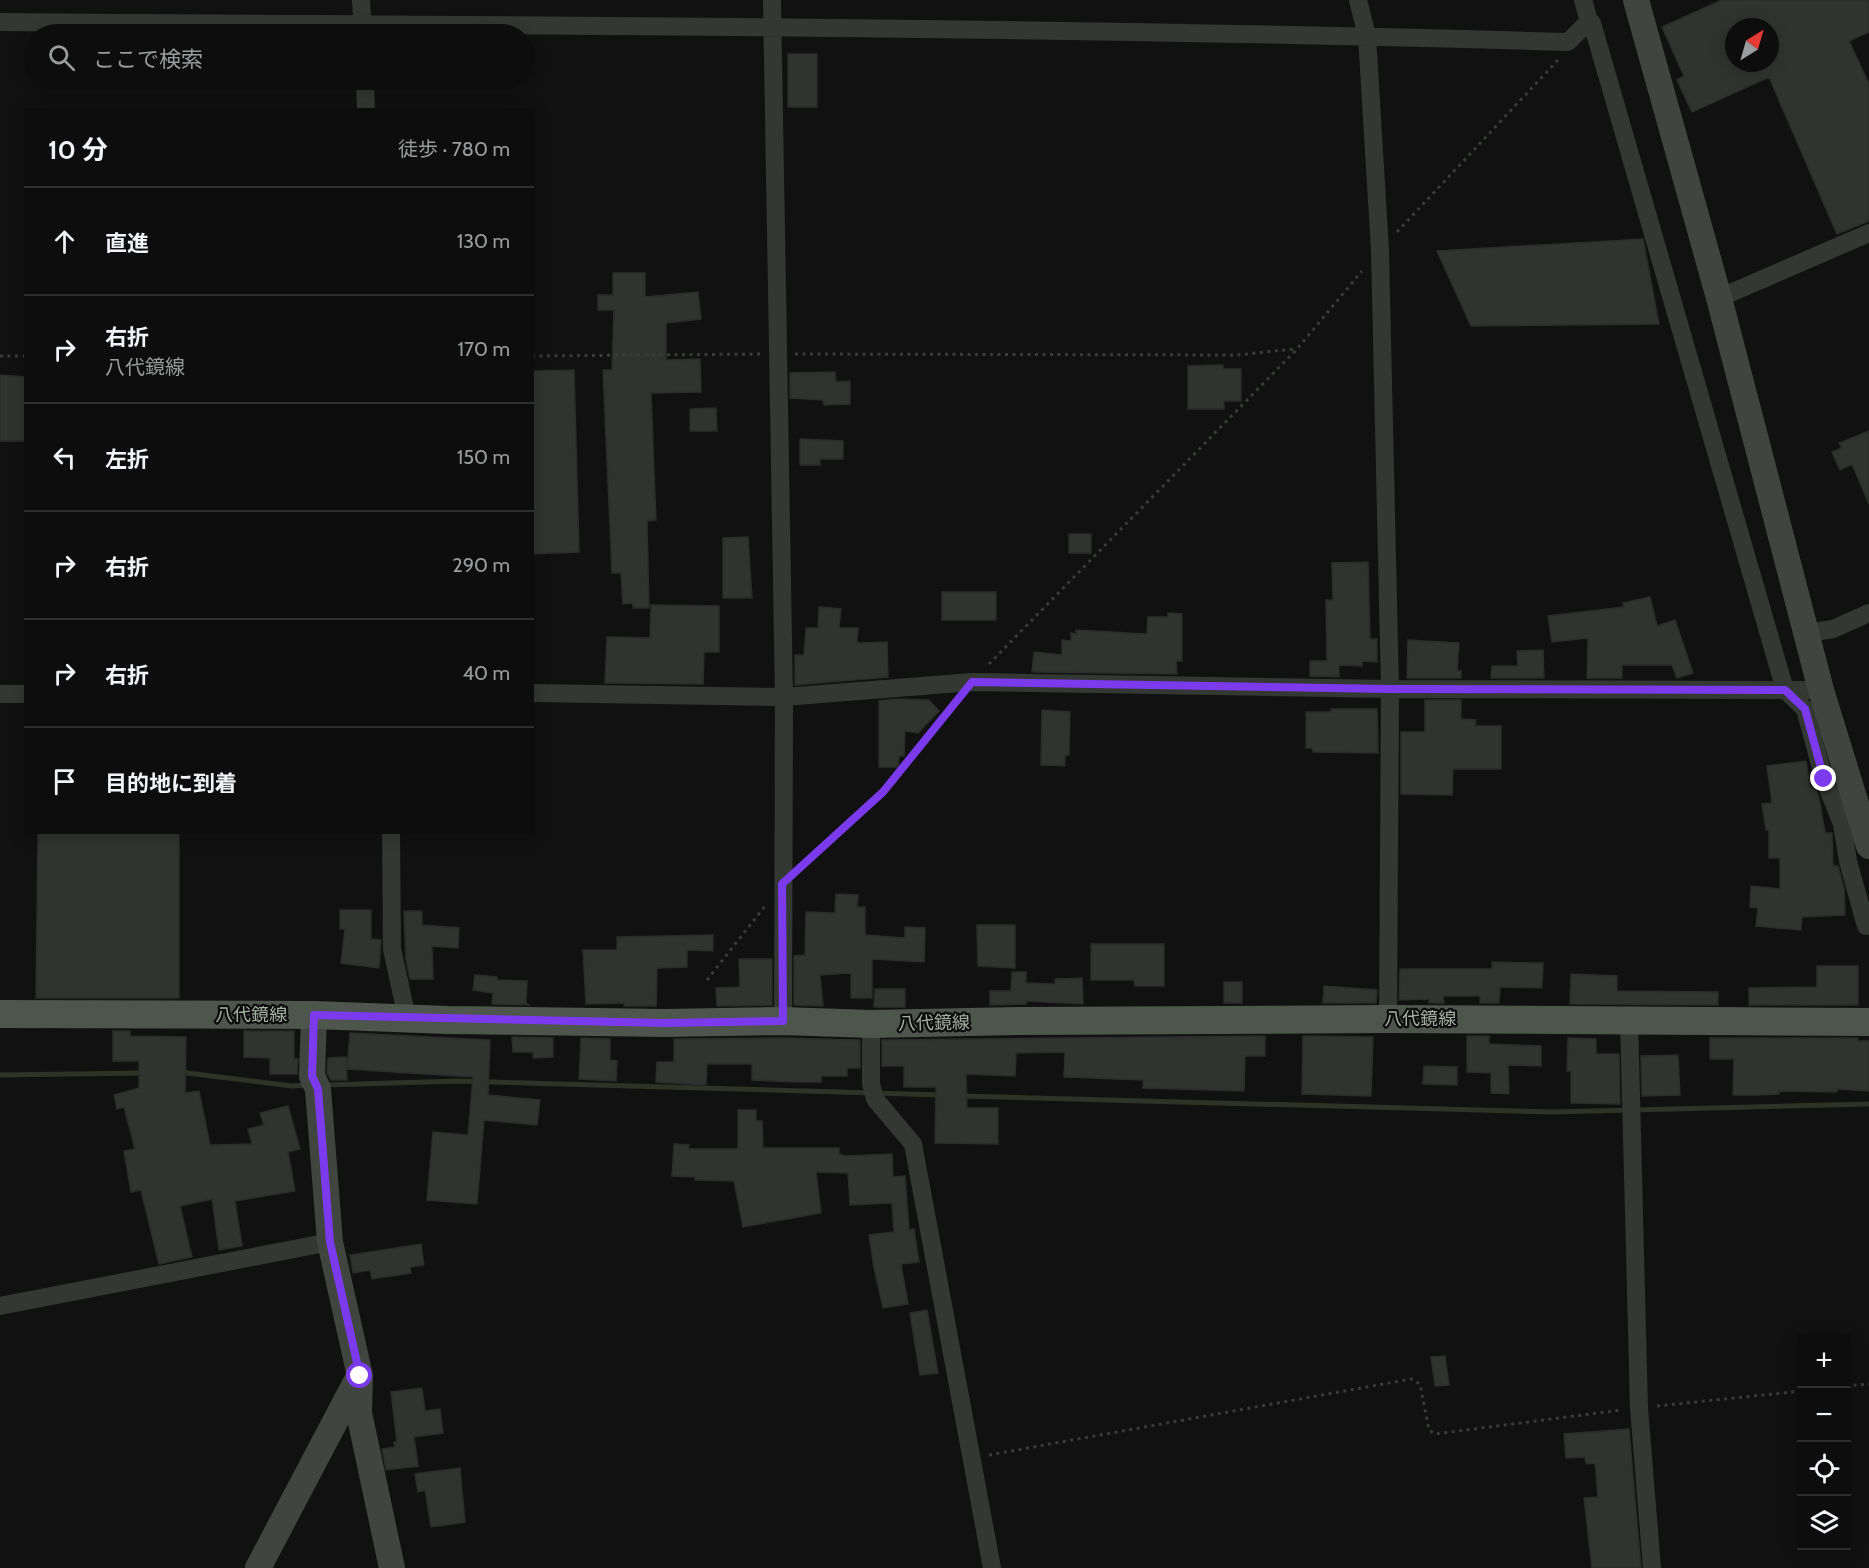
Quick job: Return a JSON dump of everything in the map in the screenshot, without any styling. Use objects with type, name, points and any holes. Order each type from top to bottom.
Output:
[{"type":"main road","name":"八代鏡線","points":[[0,1014],[314,1015],[665,1023],[783,1021],[871,1024],[1388,1019],[1869,1022]]},
{"type":"street","points":[[361,0],[362,24]]},
{"type":"street","points":[[772,0],[784,697],[783,1021]]},
{"type":"street","points":[[1358,0],[1367,36],[1380,250],[1390,689],[1388,1019]]},
{"type":"street","points":[[534,29],[772,28],[1367,36],[1568,42],[1589,21],[1583,0]]},
{"type":"street","points":[[1641,5],[1808,633],[1821,690],[1869,846]]},
{"type":"street","points":[[0,22],[90,24]]},
{"type":"street","points":[[1592,23],[1785,690],[1805,709],[1849,785],[1842,824],[1848,861],[1866,926]]},
{"type":"street","points":[[365,90],[366,108]]},
{"type":"street","points":[[1719,298],[1869,233]]},
{"type":"street","points":[[1808,633],[1833,629],[1869,613]]},
{"type":"street","points":[[534,693],[784,697],[972,682],[1390,689],[1821,690]]},
{"type":"street","points":[[0,694],[24,694]]},
{"type":"street","points":[[391,834],[393,949],[407,1018]]},
{"type":"street","points":[[1848,861],[1869,855]]},
{"type":"street","points":[[314,1015],[315,1082],[330,1242],[360,1376],[359,1413],[392,1568]]},
{"type":"street","points":[[1629,1019],[1639,1408],[1652,1568]]},
{"type":"street","points":[[871,1024],[873,1091],[913,1144],[992,1568]]},
{"type":"street","points":[[0,1306],[330,1242]]},
{"type":"street","points":[[258,1568],[360,1376]]},
{"type":"path","points":[[707,980],[782,884],[883,792],[972,682],[1296,349],[1380,250],[1559,58]]},
{"type":"path","points":[[534,356],[1237,355],[1296,349]]},
{"type":"path","points":[[0,356],[24,356]]},
{"type":"path","points":[[972,1458],[1411,1379],[1420,1384],[1428,1430],[1435,1434],[1639,1408],[1797,1392]]},
{"type":"path","points":[[1851,1386],[1869,1384]]},
{"type":"building","points":[[1722,0],[1869,0],[1869,32],[1849,41],[1869,84],[1869,221],[1837,234],[1769,77],[1692,112],[1677,80],[1684,76],[1662,27]]},
{"type":"building","points":[[788,54],[817,54],[817,107],[788,107]]},
{"type":"building","points":[[1643,239],[1659,324],[1471,326],[1437,251]]},
{"type":"building","points":[[613,273],[645,273],[645,297],[698,292],[701,319],[666,323],[666,360],[700,359],[701,392],[651,393],[656,520],[647,521],[649,608],[633,608],[633,603],[623,604],[621,573],[612,573],[603,370],[612,370],[614,310],[598,310],[598,295],[613,295]]},
{"type":"building","points":[[1223,365],[1223,369],[1241,369],[1241,401],[1224,401],[1224,409],[1188,409],[1188,366]]},
{"type":"building","points":[[574,370],[579,552],[534,554],[534,371]]},
{"type":"building","points":[[835,372],[836,382],[850,381],[850,404],[824,405],[823,400],[790,398],[790,373]]},
{"type":"building","points":[[0,375],[24,377],[24,441],[0,441]]},
{"type":"building","points":[[716,408],[717,431],[690,431],[690,409]]},
{"type":"building","points":[[1869,431],[1869,504],[1852,464],[1840,470],[1832,452],[1842,448],[1839,443]]},
{"type":"building","points":[[800,439],[843,441],[843,459],[820,459],[820,465],[800,465]]},
{"type":"building","points":[[1069,534],[1091,534],[1091,553],[1069,553]]},
{"type":"building","points":[[748,537],[752,598],[723,598],[723,538]]},
{"type":"building","points":[[1368,562],[1370,639],[1377,639],[1377,662],[1362,661],[1362,666],[1339,665],[1339,677],[1310,676],[1310,661],[1327,661],[1326,600],[1333,600],[1332,563]]},
{"type":"building","points":[[942,592],[996,592],[996,620],[942,620]]},
{"type":"building","points":[[1650,597],[1657,626],[1675,620],[1693,673],[1677,678],[1672,665],[1622,665],[1622,678],[1587,678],[1588,638],[1552,642],[1548,616],[1624,607],[1623,603]]},
{"type":"building","points":[[651,605],[719,606],[719,652],[704,652],[703,684],[605,683],[607,637],[650,638]]},
{"type":"building","points":[[819,607],[841,609],[839,628],[858,628],[857,643],[887,642],[888,677],[795,685],[795,655],[804,655],[806,628],[818,628]]},
{"type":"building","points":[[1168,613],[1182,614],[1182,661],[1176,661],[1177,674],[1032,672],[1034,652],[1062,655],[1062,640],[1071,641],[1071,633],[1076,634],[1076,630],[1147,634],[1148,617],[1168,617]]},
{"type":"building","points":[[1408,640],[1459,643],[1457,671],[1461,671],[1461,678],[1407,678]]},
{"type":"building","points":[[1543,650],[1544,678],[1491,678],[1492,666],[1518,666],[1517,651]]},
{"type":"building","points":[[929,700],[939,711],[918,733],[905,731],[904,756],[899,756],[898,767],[879,767],[879,701]]},
{"type":"building","points":[[1425,700],[1461,700],[1461,719],[1476,720],[1475,726],[1501,726],[1501,769],[1453,769],[1452,795],[1401,794],[1401,732],[1425,732]]},
{"type":"building","points":[[1331,709],[1377,709],[1378,753],[1313,752],[1312,748],[1306,748],[1306,712],[1331,712]]},
{"type":"building","points":[[1042,710],[1070,712],[1069,755],[1065,755],[1065,766],[1041,765]]},
{"type":"building","points":[[1806,761],[1810,787],[1815,786],[1819,798],[1825,833],[1832,833],[1833,866],[1838,866],[1844,888],[1845,915],[1802,917],[1801,930],[1756,926],[1758,908],[1750,907],[1751,886],[1780,889],[1780,858],[1769,858],[1769,830],[1766,830],[1762,804],[1772,803],[1767,766]]},
{"type":"building","points":[[38,834],[179,834],[179,998],[36,998]]},
{"type":"building","points":[[836,894],[858,895],[857,907],[865,907],[865,935],[905,938],[905,927],[925,928],[924,962],[872,959],[872,998],[851,998],[851,973],[820,975],[823,1006],[794,1005],[794,956],[805,955],[806,912],[835,913]]},
{"type":"building","points":[[340,910],[371,910],[371,939],[381,940],[379,968],[341,963],[345,929],[340,929]]},
{"type":"building","points":[[404,911],[422,911],[422,925],[459,928],[458,948],[432,946],[433,979],[410,979],[406,960]]},
{"type":"building","points":[[977,925],[1015,925],[1015,968],[978,966]]},
{"type":"building","points":[[713,935],[713,951],[687,950],[687,967],[657,968],[656,1006],[624,1006],[624,1003],[586,1004],[583,950],[617,950],[617,937]]},
{"type":"building","points":[[1091,944],[1164,944],[1164,986],[1135,986],[1134,980],[1091,980]]},
{"type":"building","points":[[739,959],[772,959],[772,1005],[717,1006],[716,988],[740,987]]},
{"type":"building","points":[[1492,962],[1543,963],[1542,988],[1500,987],[1499,1003],[1480,1003],[1480,996],[1443,996],[1444,1003],[1429,1003],[1429,999],[1399,1000],[1400,969],[1492,969]]},
{"type":"building","points":[[1817,966],[1858,966],[1858,1005],[1749,1005],[1749,988],[1817,987]]},
{"type":"building","points":[[1012,972],[1026,972],[1026,983],[1055,984],[1055,979],[1082,978],[1083,1004],[1026,1001],[1026,1004],[990,1005],[990,991],[1011,991]]},
{"type":"building","points":[[1571,974],[1617,976],[1617,991],[1718,992],[1718,1005],[1570,1004]]},
{"type":"building","points":[[475,975],[497,977],[497,980],[527,981],[526,1003],[529,1005],[492,1004],[493,993],[473,990]]},
{"type":"building","points":[[1224,982],[1242,982],[1242,1003],[1224,1003]]},
{"type":"building","points":[[1324,986],[1377,990],[1376,1003],[1323,1003]]},
{"type":"building","points":[[875,989],[905,989],[905,1007],[874,1007]]},
{"type":"building","points":[[113,1031],[130,1031],[130,1036],[186,1037],[185,1093],[199,1091],[210,1145],[252,1144],[248,1129],[264,1125],[260,1113],[288,1106],[300,1149],[288,1152],[295,1191],[235,1201],[242,1246],[219,1250],[212,1199],[180,1206],[192,1257],[159,1264],[141,1190],[131,1192],[124,1151],[135,1149],[124,1107],[117,1109],[114,1095],[139,1088],[139,1061],[113,1061]]},
{"type":"building","points":[[244,1031],[294,1031],[294,1059],[298,1059],[297,1074],[270,1074],[270,1058],[244,1057]]},
{"type":"building","points":[[350,1033],[490,1040],[488,1095],[540,1100],[537,1125],[484,1120],[477,1204],[427,1200],[433,1132],[468,1135],[473,1077],[347,1069]]},
{"type":"building","points":[[1265,1036],[1265,1056],[1245,1056],[1244,1091],[1143,1088],[1143,1080],[1064,1077],[1065,1052],[1016,1053],[1015,1076],[966,1074],[967,1108],[998,1108],[998,1144],[935,1143],[936,1087],[904,1087],[904,1066],[882,1066],[882,1040]]},
{"type":"building","points":[[1303,1036],[1373,1037],[1371,1096],[1302,1094]]},
{"type":"building","points":[[1467,1036],[1489,1036],[1489,1044],[1541,1046],[1541,1066],[1508,1065],[1509,1094],[1491,1093],[1491,1073],[1467,1072]]},
{"type":"building","points":[[512,1037],[553,1038],[553,1057],[533,1058],[533,1052],[513,1052]]},
{"type":"building","points":[[581,1038],[610,1039],[610,1060],[617,1061],[616,1081],[579,1079]]},
{"type":"building","points":[[1568,1038],[1596,1039],[1596,1054],[1619,1054],[1620,1104],[1571,1103],[1571,1071],[1567,1071]]},
{"type":"building","points":[[1710,1038],[1858,1038],[1858,1041],[1869,1041],[1869,1091],[1837,1089],[1837,1092],[1779,1091],[1779,1094],[1733,1095],[1734,1059],[1710,1059]]},
{"type":"building","points":[[674,1039],[860,1040],[860,1068],[847,1068],[847,1076],[821,1076],[821,1082],[795,1082],[752,1080],[752,1064],[707,1064],[706,1085],[656,1082],[657,1062],[674,1062]]},
{"type":"building","points":[[1678,1055],[1680,1095],[1642,1096],[1641,1056]]},
{"type":"building","points":[[346,1057],[347,1080],[331,1080],[327,1073],[328,1058]]},
{"type":"building","points":[[1424,1066],[1457,1067],[1457,1085],[1423,1084]]},
{"type":"building","points":[[738,1110],[756,1110],[756,1121],[762,1121],[763,1148],[839,1148],[839,1154],[846,1156],[892,1154],[893,1177],[905,1176],[909,1230],[914,1229],[919,1262],[901,1264],[908,1304],[883,1308],[874,1268],[869,1235],[894,1232],[892,1203],[850,1205],[848,1173],[816,1172],[821,1213],[743,1227],[734,1181],[695,1180],[695,1177],[672,1176],[674,1144],[689,1145],[688,1149],[738,1149]]},
{"type":"building","points":[[421,1244],[424,1265],[410,1267],[411,1273],[372,1279],[370,1270],[353,1273],[350,1255]]},
{"type":"building","points":[[927,1310],[938,1373],[920,1375],[910,1313]]},
{"type":"building","points":[[1445,1356],[1449,1385],[1435,1386],[1431,1357]]},
{"type":"building","points":[[422,1388],[425,1411],[440,1409],[443,1433],[414,1437],[418,1466],[386,1470],[382,1449],[395,1447],[394,1442],[397,1442],[391,1392]]},
{"type":"building","points":[[1629,1429],[1641,1568],[1592,1568],[1584,1498],[1598,1497],[1595,1463],[1586,1464],[1585,1457],[1566,1458],[1564,1434]]},
{"type":"building","points":[[460,1468],[465,1522],[431,1527],[425,1490],[418,1492],[415,1474]]},
{"type":"waterway","points":[[179,1072],[292,1086],[309,1085]]},
{"type":"waterway","points":[[0,1075],[145,1073]]},
{"type":"waterway","points":[[325,1085],[459,1081],[942,1095]]},
{"type":"waterway","points":[[961,1096],[1552,1112],[1869,1104]]},
{"type":"route","points":[[360,1376],[330,1242],[318,1089],[312,1076],[314,1015],[448,1020],[665,1023],[783,1021],[782,884],[883,792],[972,682],[1390,689],[1785,690],[1805,709],[1824,779]]}]
